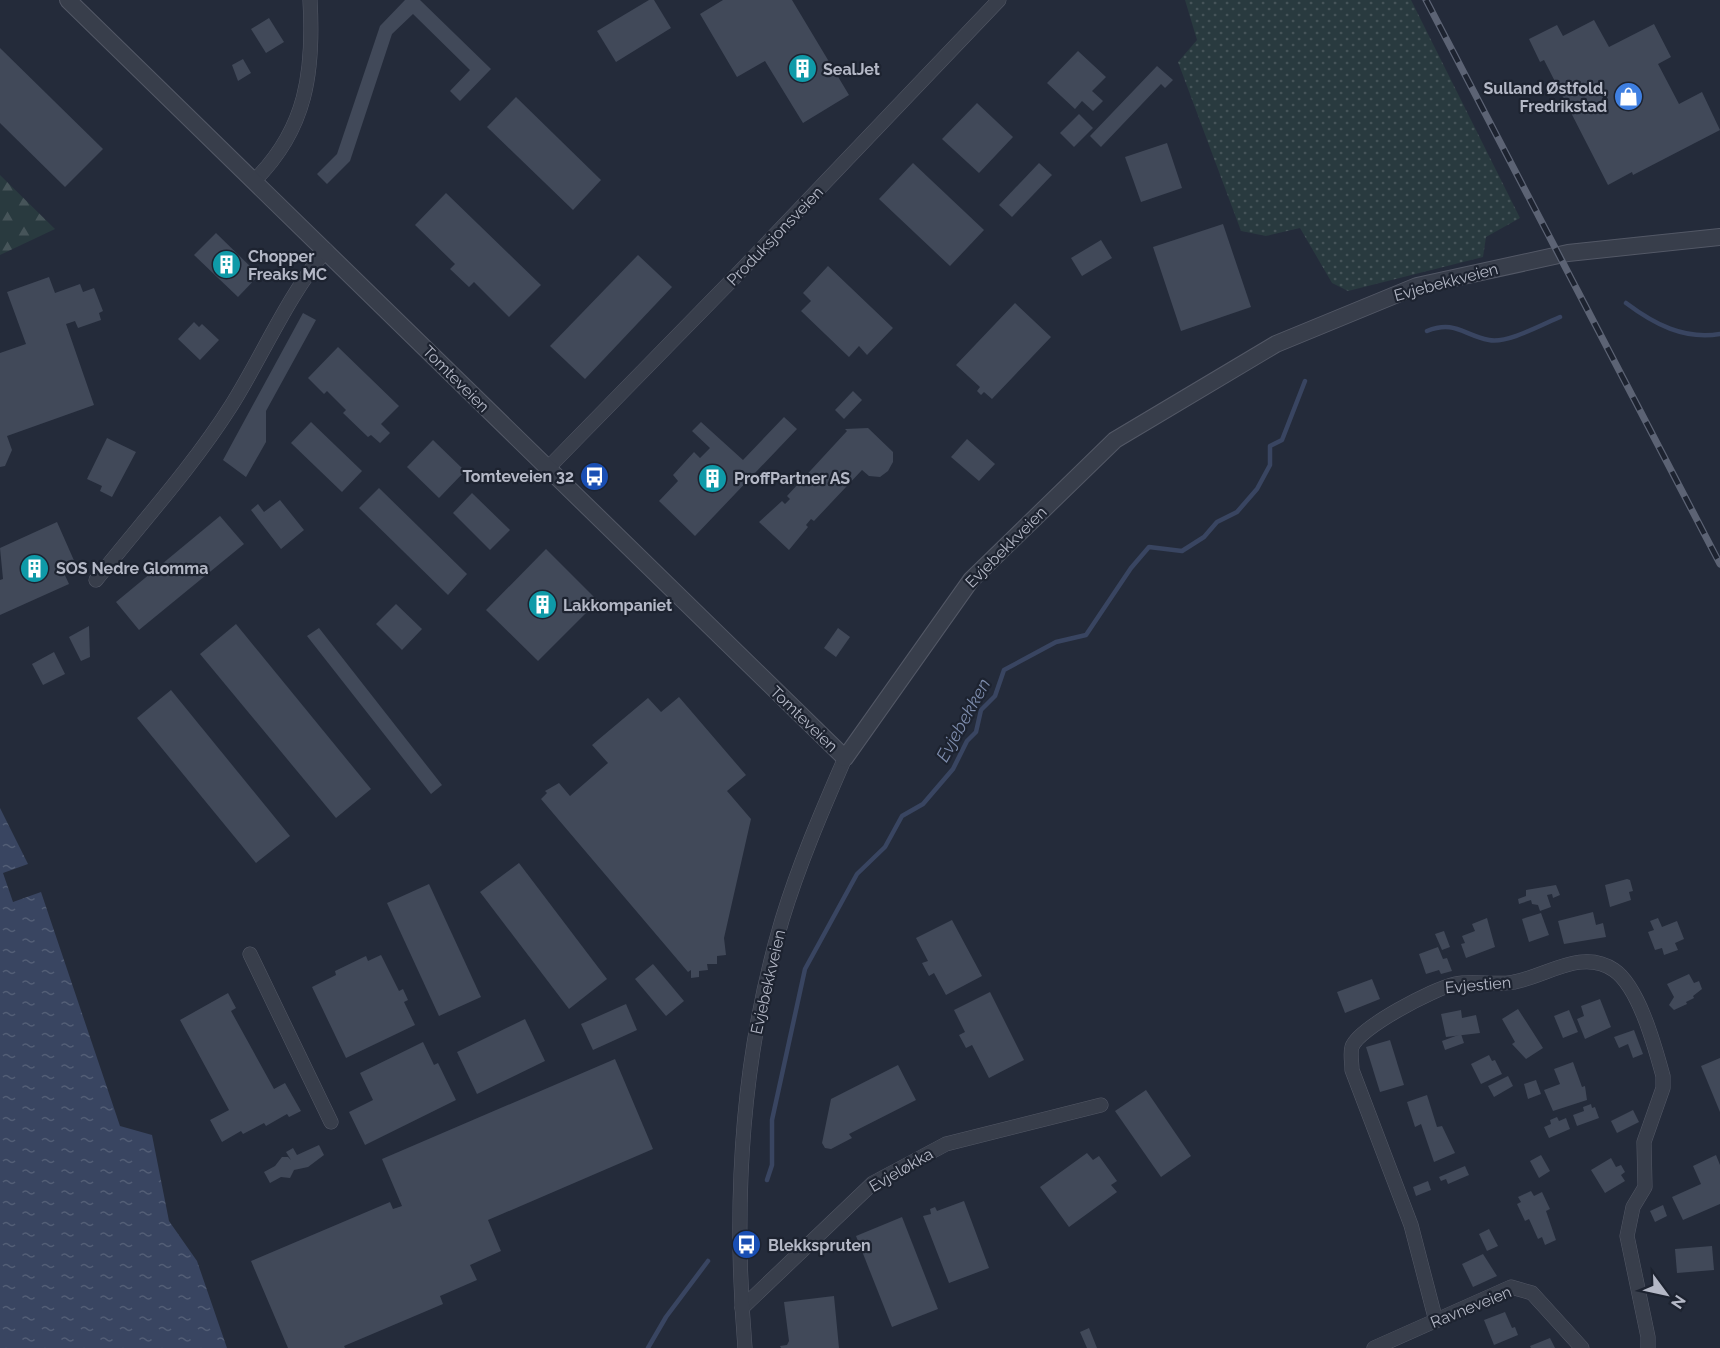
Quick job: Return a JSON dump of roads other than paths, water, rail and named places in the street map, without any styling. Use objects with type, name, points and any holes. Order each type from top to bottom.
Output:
[{"type":"street","name":"Tomteveien","points":[[68,0],[845,758]]},
{"type":"street","points":[[255,180],[287,143],[303,98],[310,62],[310,0]]},
{"type":"street","name":"Produksjonsveien","points":[[547,469],[737,275],[999,0]]},
{"type":"street","name":"Evjebekkveien","points":[[745,1348],[740,1182],[749,1078],[757,1027],[782,921],[798,872],[845,758],[971,580],[1115,440],[1276,344],[1417,286],[1568,253],[1720,237]]},
{"type":"street","points":[[96,580],[177,483],[209,440],[304,277],[326,250]]},
{"type":"street","points":[[250,954],[331,1122]]},
{"type":"street","name":"Evjestien","points":[[1436,1321],[1411,1225],[1352,1070],[1352,1046],[1363,1034],[1435,989],[1458,983],[1514,983],[1576,962],[1597,963],[1612,968],[1630,986],[1663,1076],[1663,1088],[1644,1142],[1646,1187],[1633,1207],[1627,1236],[1648,1337],[1648,1348]]},
{"type":"street","name":"Evjeløkka","points":[[742,1308],[873,1183],[946,1144],[1101,1105]]},
{"type":"street","name":"Ravneveien","points":[[1374,1348],[1511,1287],[1521,1288],[1542,1302],[1582,1348]]},
{"type":"water","points":[[0,808],[28,864],[3,873],[13,902],[41,892],[120,1126],[152,1135],[169,1221],[197,1261],[227,1348],[0,1348]]},
{"type":"waterway","points":[[1626,303],[1647,318],[1670,329],[1694,335],[1720,334]]},
{"type":"waterway","name":"Evjebekken","points":[[1427,331],[1445,327],[1480,338],[1497,340],[1515,336],[1560,317]]},
{"type":"waterway","name":"Evjebekken","points":[[767,1180],[772,1165],[772,1120],[805,969],[857,874],[885,847],[902,816],[923,804],[953,769],[967,741],[976,732],[981,710],[995,696],[1004,670],[1056,642],[1086,635],[1131,568],[1149,547],[1182,551],[1204,537],[1217,522],[1237,512],[1257,489],[1270,465],[1270,446],[1282,440],[1305,381]]},
{"type":"waterway","name":"Evjebekken","points":[[648,1348],[666,1317],[708,1261]]},
{"type":"railway","points":[[1426,0],[1720,564]]},
{"type":"place","name":"SealJet","points":[[802,69]]},
{"type":"place","name":"Sulland Østfold, Fredrikstad","points":[[1628,97]]},
{"type":"place","name":"Chopper Freaks MC","points":[[227,265]]},
{"type":"place","name":"Tomteveien 32","points":[[595,476]]},
{"type":"place","name":"ProffPartner AS","points":[[713,478]]},
{"type":"place","name":"SOS Nedre Glomma","points":[[35,568]]},
{"type":"place","name":"Lakkompaniet","points":[[542,605]]},
{"type":"place","name":"Blekkspruten","points":[[747,1245]]}]
